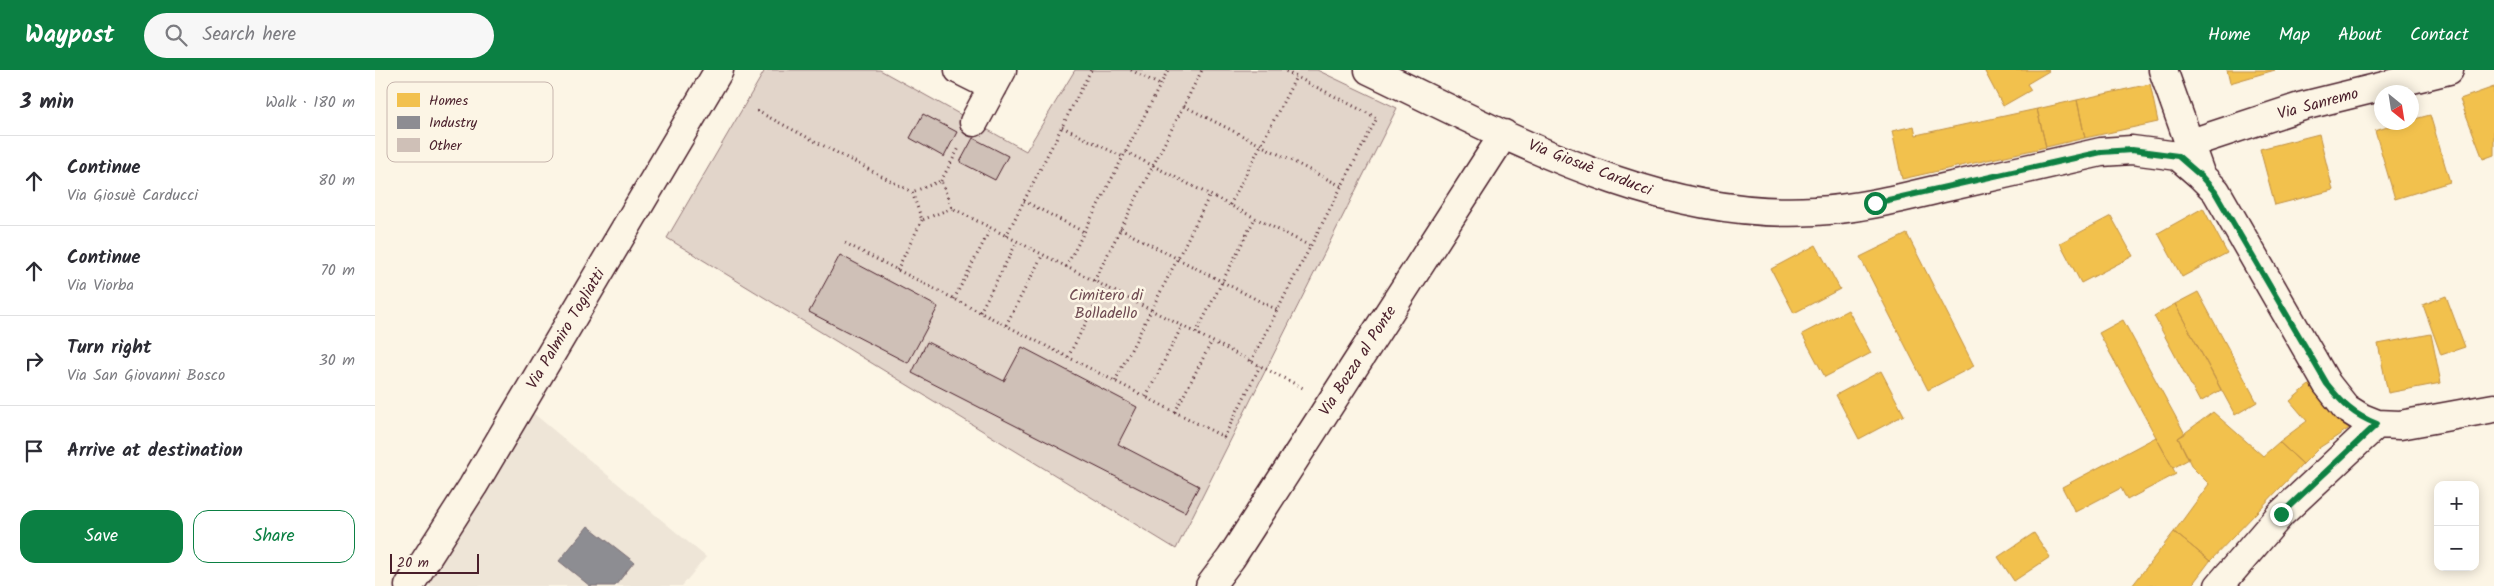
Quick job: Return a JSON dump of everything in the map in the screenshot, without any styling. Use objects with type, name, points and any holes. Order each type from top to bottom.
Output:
[{"type":"street","name":"Via Palmiro Togliatti","points":[[409,586],[478,478],[719,70]]},
{"type":"street","points":[[959,70],[998,79],[973,122]]},
{"type":"street","name":"Via Giosuè Carducci","points":[[1369,70],[1504,134],[1598,174],[1659,194],[1708,205],[1786,212],[1841,209],[2101,152],[2132,150],[2178,156],[2201,176]]},
{"type":"street","points":[[2163,70],[2201,176],[2215,192],[2327,384],[2346,408],[2369,421],[2400,425],[2494,408]]},
{"type":"street","name":"Via Sanremo","points":[[2188,144],[2303,106],[2449,70]]},
{"type":"street","name":"Via Bozza al Ponte","points":[[1210,586],[1231,558],[1504,134]]},
{"type":"street","points":[[2219,586],[2281,514],[2369,421]]},
{"type":"path","points":[[1006,236],[1091,70]]},
{"type":"path","points":[[1131,70],[1160,85]]},
{"type":"path","points":[[1066,267],[1168,70]]},
{"type":"path","points":[[1093,281],[1202,70]]},
{"type":"path","points":[[1251,361],[1377,118],[1283,70]]},
{"type":"path","points":[[1230,205],[1297,77]]},
{"type":"path","points":[[1184,106],[1341,186]]},
{"type":"path","points":[[757,111],[912,192],[922,220]]},
{"type":"path","points":[[912,192],[941,181],[973,122]]},
{"type":"path","points":[[1062,127],[1123,157]]},
{"type":"path","points":[[1126,152],[1310,246]]},
{"type":"path","points":[[941,181],[952,208],[1332,402]]},
{"type":"path","points":[[1115,381],[1210,195]]},
{"type":"path","points":[[1024,201],[1084,232]]},
{"type":"path","points":[[897,270],[922,220],[952,208]]},
{"type":"path","points":[[1196,333],[1255,218]]},
{"type":"path","points":[[954,299],[991,228]]},
{"type":"path","points":[[1120,229],[1277,310]]},
{"type":"path","points":[[980,312],[1017,242]]},
{"type":"path","points":[[845,243],[1224,437],[1261,366]]},
{"type":"path","points":[[1006,325],[1043,254]]},
{"type":"path","points":[[1068,358],[1105,286]]},
{"type":"path","points":[[1146,397],[1183,326]]},
{"type":"path","points":[[1175,412],[1212,341]]},
{"type":"shaded area","points":[[533,413],[706,557],[682,586],[422,586]]},
{"type":"green space","name":"Cimitero di Bolladello","points":[[765,70],[880,70],[1026,151],[1075,70],[1317,70],[1397,108],[1176,549],[667,238]]},
{"type":"building: Homes","points":[[1984,70],[2049,71],[2027,84],[2031,90],[2003,106]]},
{"type":"building: Homes","points":[[2227,70],[2275,70],[2230,83]]},
{"type":"building: Homes","points":[[2150,84],[2158,122],[2085,138],[2077,100]]},
{"type":"building: Homes","points":[[2494,87],[2494,155],[2483,159],[2460,99]]},
{"type":"building: Homes","points":[[2077,100],[2085,138],[2046,147],[2037,109]]},
{"type":"building: Homes","points":[[2037,109],[2046,147],[1902,179],[1892,131],[1914,126],[1916,135]]},
{"type":"building: Homes","points":[[2430,115],[2450,182],[2395,199],[2375,131],[2419,130],[2419,118]]},
{"type":"building: Homes","points":[[2319,134],[2333,190],[2275,205],[2260,149]]},
{"type":"building: Homes","points":[[2203,208],[2227,253],[2182,277],[2158,233]]},
{"type":"building: Homes","points":[[2111,216],[2133,256],[2081,283],[2060,243]]},
{"type":"building: Homes","points":[[1907,234],[1974,366],[1928,390],[1860,257]]},
{"type":"building: Homes","points":[[1816,245],[1840,289],[1794,313],[1771,269]]},
{"type":"building: Homes","points":[[2198,292],[2257,402],[2235,415],[2175,304]]},
{"type":"building: Homes","points":[[2446,296],[2465,347],[2441,355],[2423,305]]},
{"type":"building: Homes","points":[[2175,304],[2221,390],[2200,402],[2154,316]]},
{"type":"building: Homes","points":[[1848,310],[1871,353],[1825,377],[1802,334]]},
{"type":"building: Homes","points":[[2123,320],[2185,434],[2178,438],[2189,459],[2173,468],[2099,333]]},
{"type":"building: Homes","points":[[2431,334],[2441,383],[2388,393],[2378,344]]},
{"type":"building: Homes","points":[[1881,371],[1904,415],[1859,439],[1836,395]]},
{"type":"building: Homes","points":[[2316,379],[2351,427],[2319,448],[2303,464],[2279,442],[2307,421],[2290,401]]},
{"type":"building: Homes","points":[[2213,412],[2263,456],[2279,442],[2303,464],[2210,561],[2174,532],[2209,484],[2192,467],[2178,438]]},
{"type":"building: Homes","points":[[2156,437],[2176,474],[2127,500],[2121,488],[2075,512],[2062,487]]},
{"type":"building: Homes","points":[[2174,532],[2210,561],[2191,586],[2132,586]]},
{"type":"building: Homes","points":[[2034,533],[2050,557],[2014,581],[1998,557]]},
{"type":"building: Industry","points":[[588,526],[634,562],[615,586],[590,586],[559,561]]},
{"type":"building: Other","points":[[923,114],[957,132],[944,157],[910,138]]},
{"type":"building: Other","points":[[973,138],[1008,156],[995,180],[960,162]]},
{"type":"building: Other","points":[[840,255],[938,307],[908,363],[809,312]]},
{"type":"building: Other","points":[[927,342],[1004,381],[1022,347],[1137,407],[1118,444],[1199,486],[1185,512],[912,373]]},
{"type":"route","points":[[1875,203],[2101,152],[2132,150],[2178,156],[2201,176],[2215,192],[2327,384],[2346,408],[2362,418],[2377,424],[2281,514]]}]
